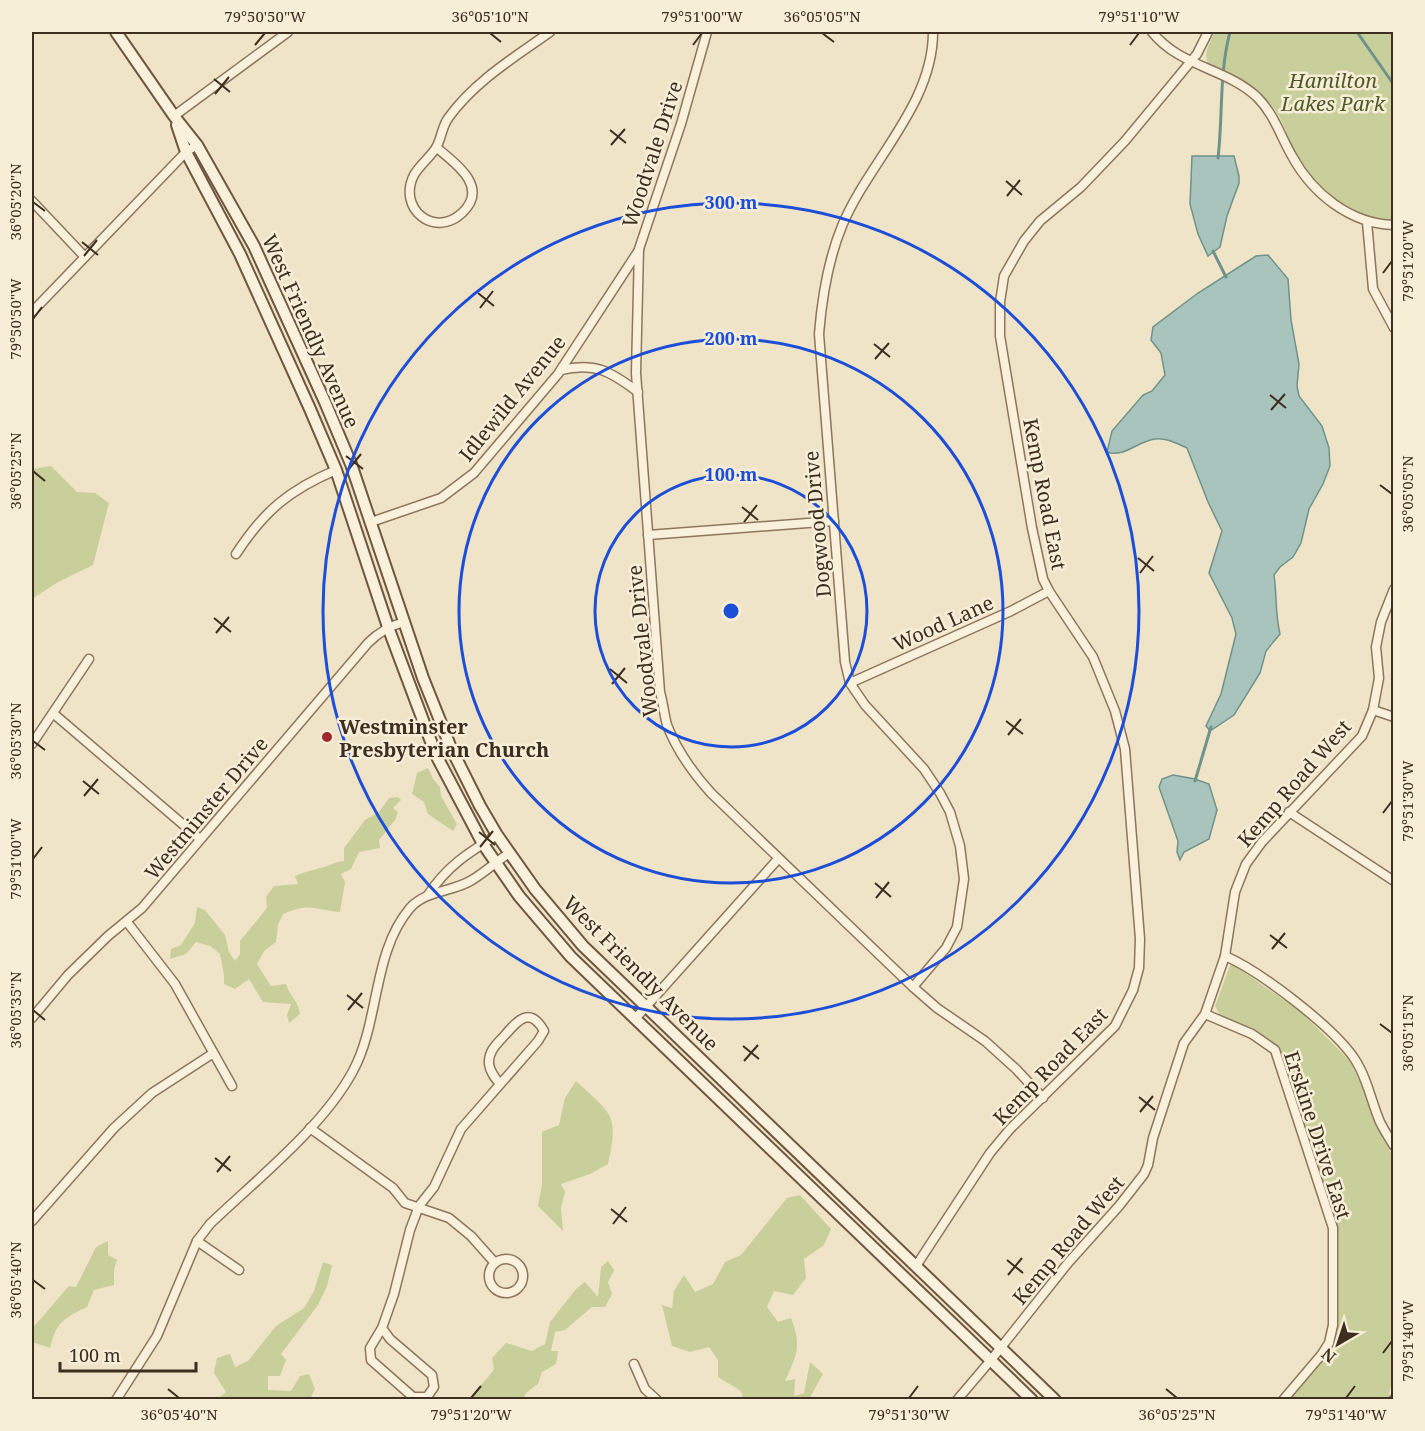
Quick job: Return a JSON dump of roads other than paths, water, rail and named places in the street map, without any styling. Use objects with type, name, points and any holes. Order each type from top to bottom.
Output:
[{"type":"main road","name":"West Friendly Avenue","points":[[116,32],[197,145],[254,246],[351,464],[423,678],[451,748],[497,835],[509,853],[535,889],[583,946],[1055,1400]]},
{"type":"main road","name":"West Friendly Avenue","points":[[174,116],[186,152],[240,254],[310,408],[336,470],[388,627],[436,754],[483,844],[519,896],[571,957],[1032,1400]]},
{"type":"street","points":[[174,116],[288,32]]},
{"type":"street","points":[[436,148],[464,171],[470,179],[471,197],[467,208],[443,223],[433,223],[418,213],[410,198],[413,176],[436,148],[442,129],[449,117],[471,93],[492,73],[550,32]]},
{"type":"street","name":"Woodvale Drive","points":[[707,32],[681,124],[639,249],[636,373],[660,690],[667,723],[694,774],[711,794],[913,987],[937,1008],[985,1041],[1017,1069],[1043,1098]]},
{"type":"street","name":"Dogwood Drive","points":[[913,987],[946,948],[957,927],[964,879],[960,846],[950,812],[924,768],[865,705],[850,683],[845,662],[820,345],[822,296],[842,226],[920,89],[928,70],[933,32]]},
{"type":"street","points":[[1152,32],[1169,48],[1190,62],[1237,83],[1256,96],[1271,113],[1292,157],[1308,181],[1332,204],[1367,222],[1394,225]]},
{"type":"street","name":"Kemp Road East","points":[[916,1266],[990,1153],[1010,1130],[1115,1026],[1133,990],[1139,968],[1140,939],[1125,749],[1115,711],[1093,657],[1043,579],[1032,528],[1000,336],[1000,302],[1004,276],[1024,241],[1040,221],[1081,187],[1125,141],[1197,54],[1208,32]]},
{"type":"street","points":[[32,312],[186,152],[197,145]]},
{"type":"street","points":[[32,201],[84,256]]},
{"type":"street","points":[[1367,222],[1373,289],[1394,328]]},
{"type":"street","name":"Idlewild Avenue","points":[[371,522],[441,498],[474,472],[561,370],[639,249]]},
{"type":"street","points":[[561,370],[579,366],[601,369],[614,374],[638,392]]},
{"type":"street","points":[[236,554],[249,533],[278,503],[297,489],[336,470]]},
{"type":"street","points":[[648,535],[834,521]]},
{"type":"street","name":"Kemp Road West","points":[[957,1400],[1068,1263],[1119,1206],[1148,1165],[1153,1138],[1184,1043],[1205,1014],[1225,956],[1235,892],[1246,864],[1262,842],[1362,736],[1372,710],[1379,678],[1376,647],[1381,622],[1394,589]]},
{"type":"street","name":"Wood Lane","points":[[850,683],[1011,611],[1049,591]]},
{"type":"street","name":"Westminster Drive","points":[[32,1018],[68,975],[108,936],[142,908],[368,643],[388,627],[404,622]]},
{"type":"street","points":[[32,744],[54,714],[88,659]]},
{"type":"street","points":[[1372,710],[1394,717]]},
{"type":"street","points":[[54,714],[200,839]]},
{"type":"street","points":[[1290,812],[1394,881]]},
{"type":"street","points":[[428,895],[439,878],[456,862],[497,835]]},
{"type":"street","points":[[116,1400],[157,1336],[197,1241],[210,1224],[310,1128],[336,1098],[354,1069],[366,1034],[386,956],[397,927],[412,907],[428,895],[471,881],[509,853]]},
{"type":"street","points":[[635,1019],[778,859]]},
{"type":"street","points":[[127,922],[175,984],[212,1054],[232,1086]]},
{"type":"street","points":[[1225,956],[1237,961],[1316,1019],[1354,1058],[1380,1123],[1394,1146]]},
{"type":"street","name":"Erskine Drive East","points":[[1205,1014],[1252,1034],[1275,1050],[1333,1228],[1333,1325],[1329,1343],[1283,1400]]},
{"type":"street","points":[[382,1328],[390,1339],[432,1375],[434,1387],[427,1397],[413,1397],[371,1360],[370,1348],[382,1328],[394,1294],[410,1230],[419,1206],[434,1187],[461,1129],[538,1041],[544,1031],[539,1023],[529,1017],[520,1018],[491,1051],[489,1064],[492,1075],[500,1084]]},
{"type":"street","points":[[32,1221],[93,1150],[152,1093],[212,1054]]},
{"type":"street","points":[[310,1128],[393,1188],[405,1203],[449,1218],[471,1236],[495,1263]]},
{"type":"street","points":[[197,1241],[239,1270]]},
{"type":"street","points":[[505,1259],[520,1266],[523,1277],[519,1287],[509,1293],[494,1288],[489,1273],[495,1263],[505,1259]]},
{"type":"street","points":[[634,1364],[645,1389],[657,1400]]},
{"type":"water","points":[[1192,156],[1234,156],[1239,176],[1239,183],[1227,216],[1220,247],[1208,256],[1198,234],[1190,204]]},
{"type":"water","points":[[1268,255],[1288,279],[1291,320],[1299,364],[1297,386],[1299,396],[1322,426],[1329,448],[1330,466],[1309,509],[1301,543],[1293,557],[1274,575],[1280,634],[1266,651],[1260,673],[1234,715],[1210,731],[1206,726],[1221,694],[1236,634],[1232,618],[1209,573],[1222,531],[1187,448],[1159,439],[1149,440],[1119,453],[1107,452],[1112,431],[1143,395],[1152,391],[1165,375],[1161,353],[1151,340],[1153,327],[1198,293],[1256,256]]},
{"type":"water","points":[[1173,775],[1209,784],[1217,810],[1209,839],[1184,852],[1180,860],[1177,852],[1178,841],[1159,787],[1162,779]]},
{"type":"waterway","points":[[1218,158],[1223,79],[1230,32]]},
{"type":"waterway","points":[[1357,32],[1394,85]]},
{"type":"waterway","points":[[1213,251],[1226,277]]},
{"type":"waterway","points":[[1195,781],[1211,727]]},
{"type":"place","name":"Westminster Presbyterian Church","points":[[327,737]]},
{"type":"park label","name":"Hamilton Lakes Park","points":[[1333,92]]}]
